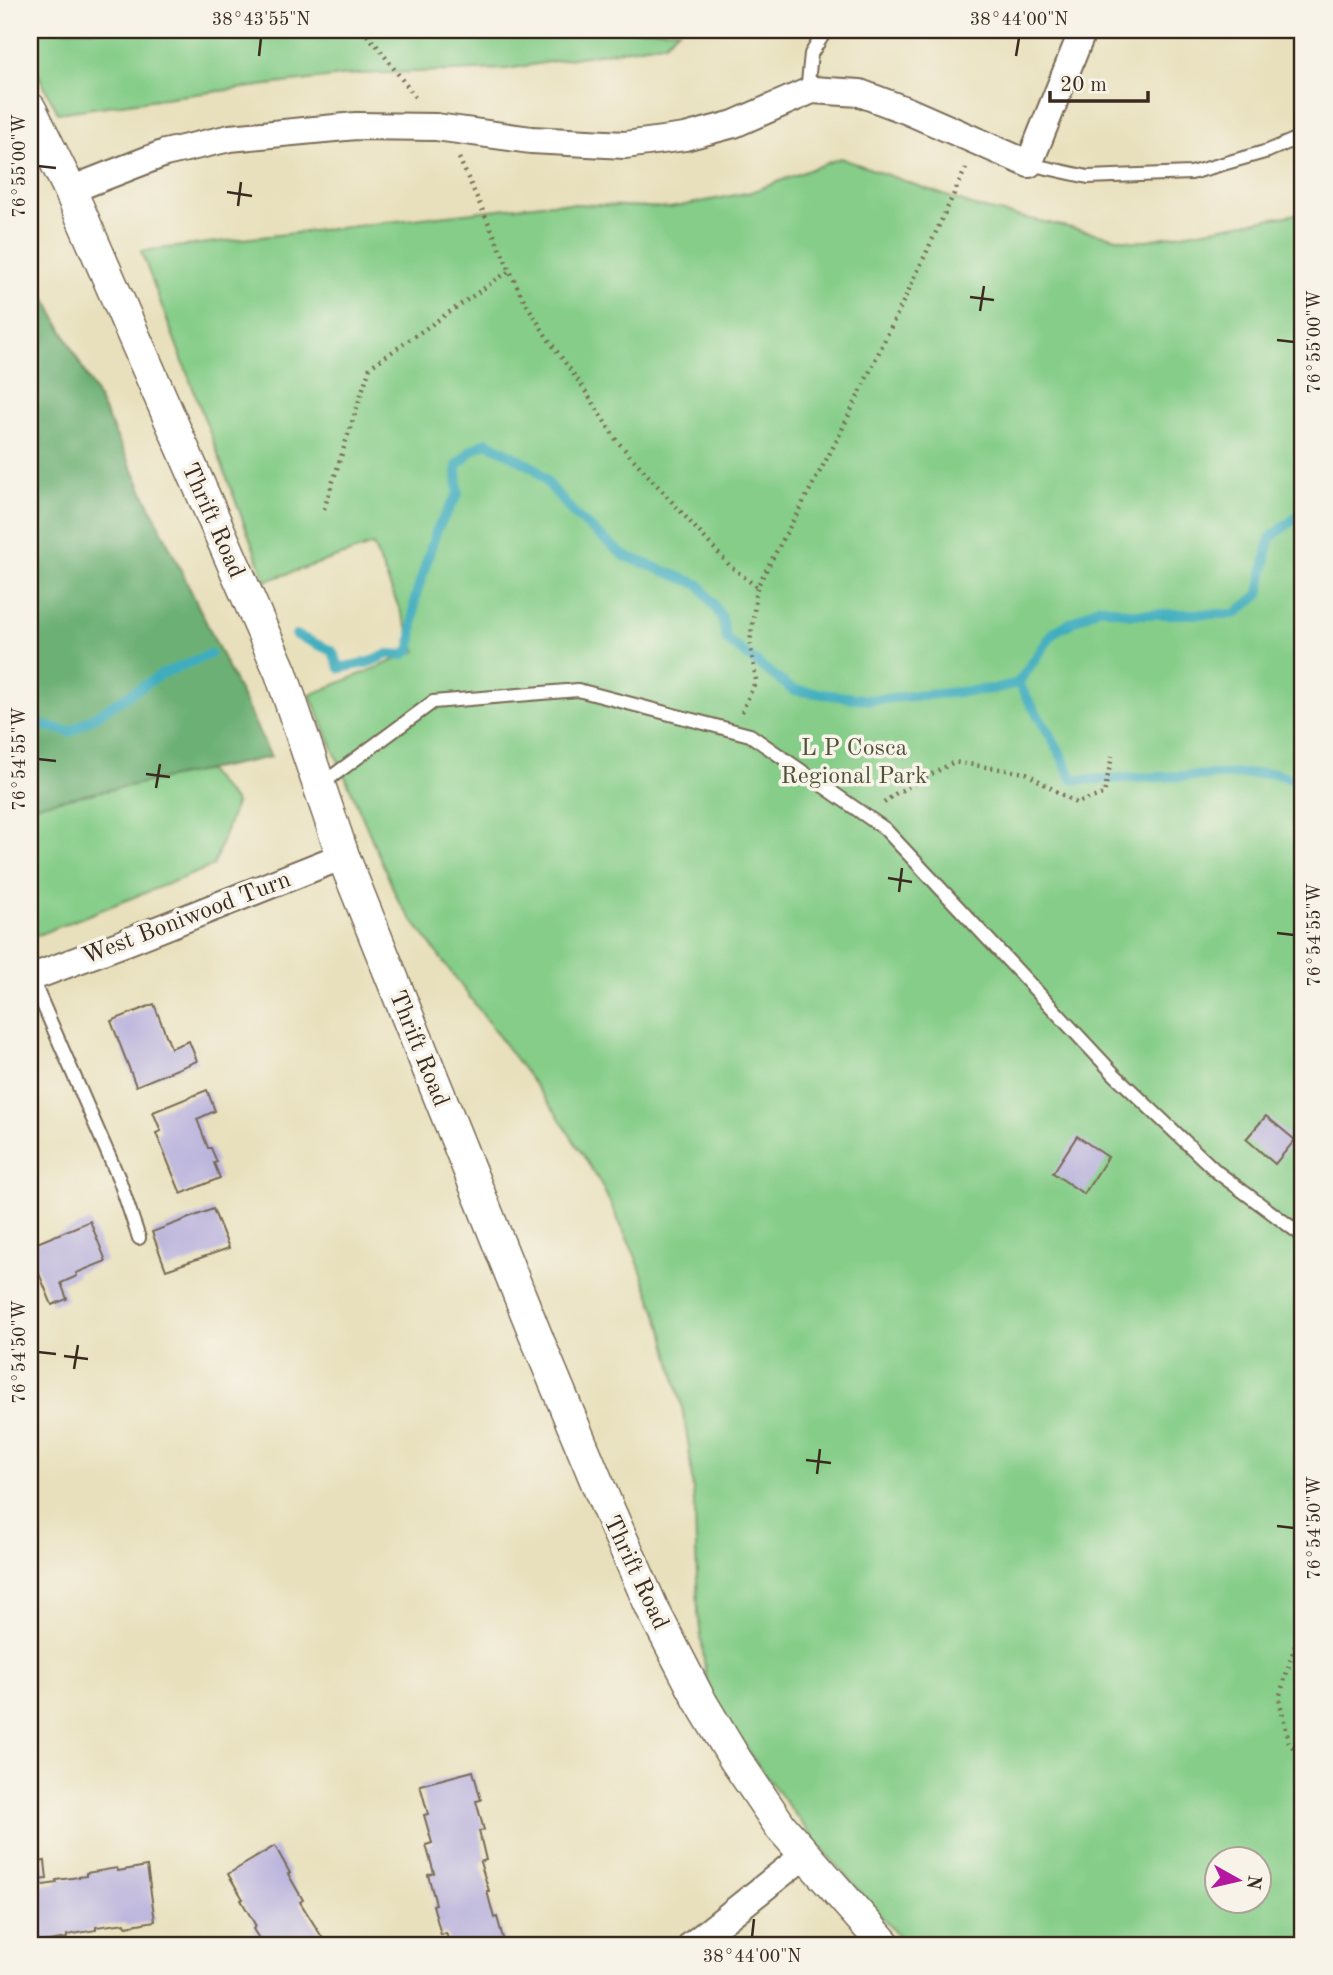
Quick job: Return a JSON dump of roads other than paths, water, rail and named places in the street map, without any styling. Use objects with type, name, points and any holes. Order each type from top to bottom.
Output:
[{"type":"street","points":[[70,190],[165,153],[230,138],[356,126],[436,127],[531,140],[625,145],[685,137],[734,124],[812,90],[860,93],[1029,164],[1083,30]]},
{"type":"street","name":"Thrift Road","points":[[30,109],[70,190],[281,673],[343,856],[538,1341],[652,1608],[699,1699],[735,1759],[781,1826],[885,1945]]},
{"type":"street","name":"West Boniwood Turn","points":[[30,978],[343,856]]},
{"type":"street","points":[[692,1945],[806,1854]]},
{"type":"lane","points":[[806,93],[811,54],[825,30]]},
{"type":"lane","points":[[1029,164],[1088,177],[1191,173],[1268,151],[1303,136]]},
{"type":"lane","points":[[319,786],[433,702],[578,690],[750,735],[885,829],[1125,1084],[1217,1172],[1303,1236]]},
{"type":"lane","points":[[30,978],[119,1179],[139,1238]]},
{"type":"waterway","points":[[1303,363],[1300,382],[1303,388]]},
{"type":"waterway","points":[[296,635],[332,651],[340,668],[370,662],[388,654],[403,655],[411,649],[415,598],[437,529],[458,494],[457,466],[472,450],[487,442],[536,469],[575,515],[623,555],[700,585],[721,616],[727,640],[793,690],[869,700],[993,689],[1018,683],[1057,747],[1073,780],[1275,773],[1303,784]]},
{"type":"waterway","points":[[1018,683],[1054,632],[1100,607],[1132,614],[1235,614],[1259,594],[1270,538],[1303,512]]},
{"type":"waterway","points":[[30,722],[70,732],[162,674],[210,654]]},
{"type":"park label","name":"L P Cosca Regional Park","points":[[854,761]]}]
